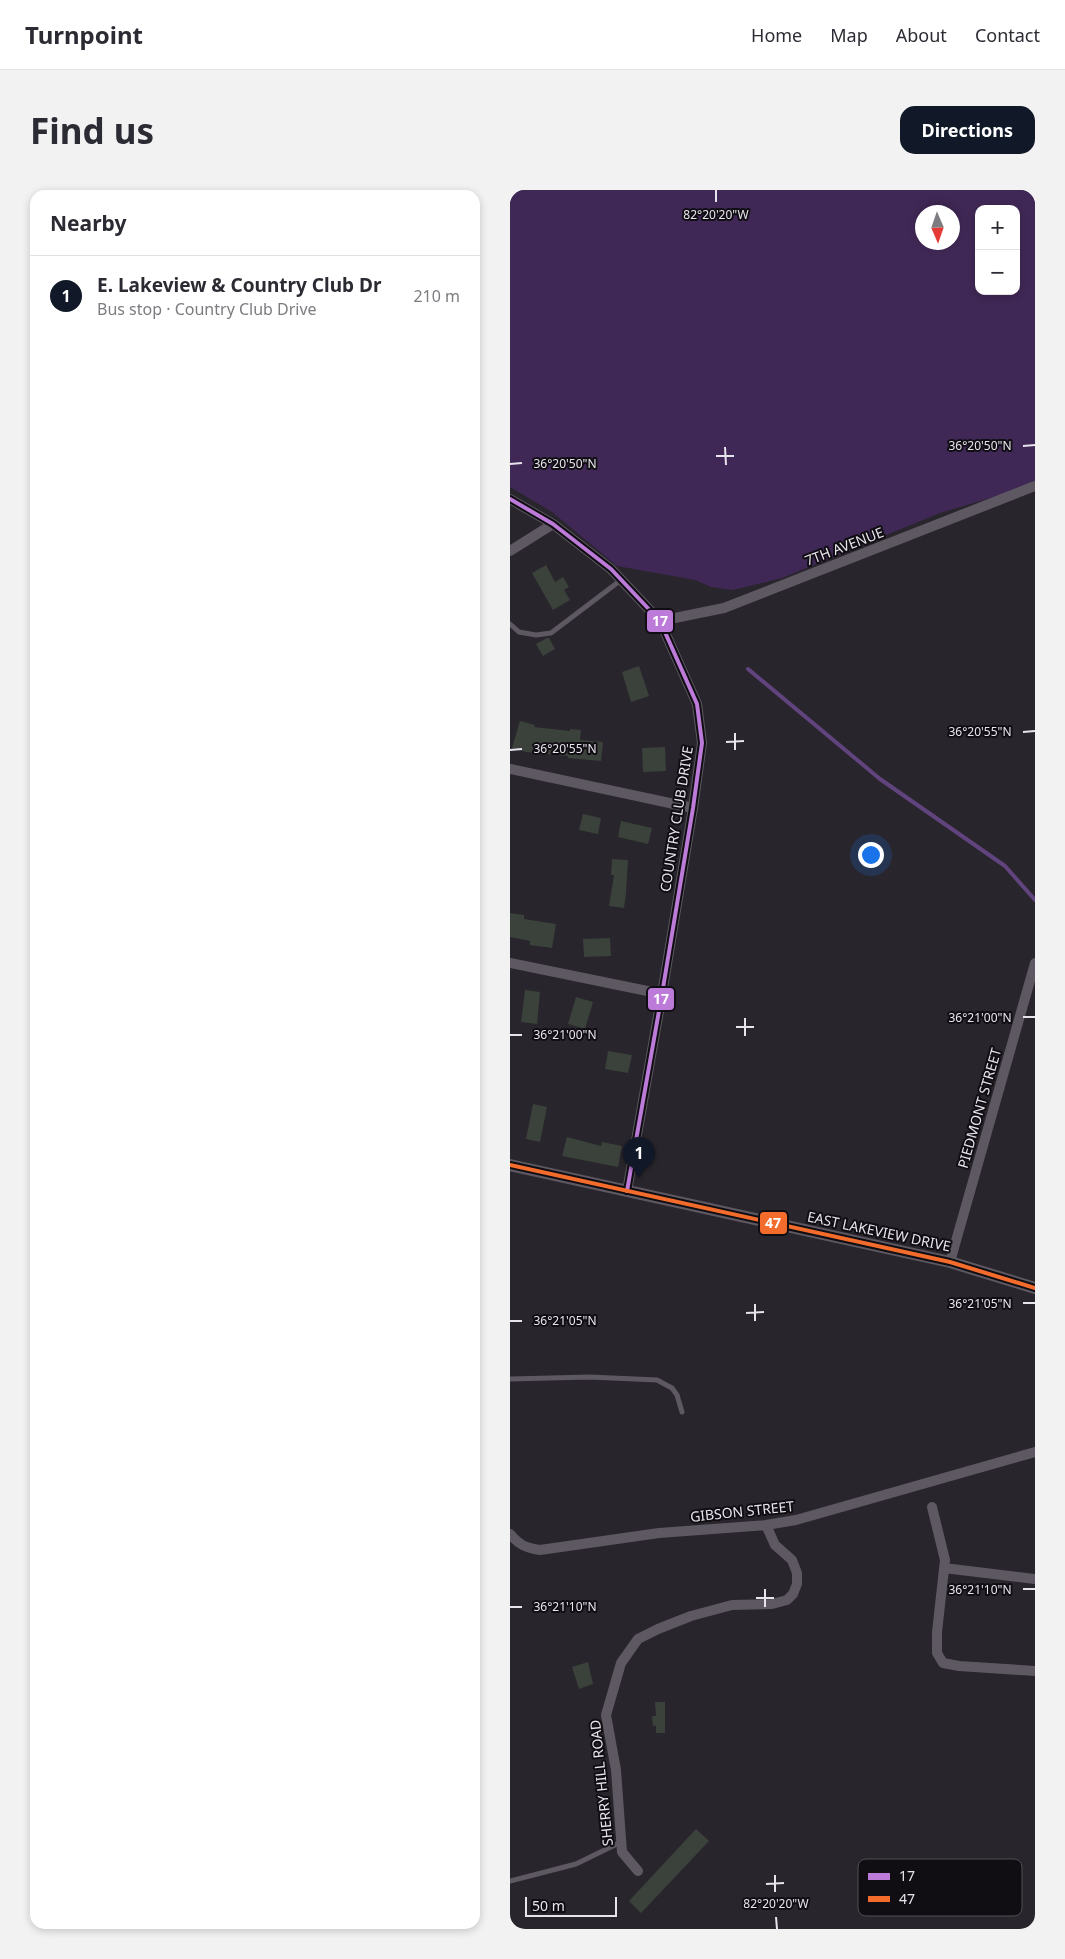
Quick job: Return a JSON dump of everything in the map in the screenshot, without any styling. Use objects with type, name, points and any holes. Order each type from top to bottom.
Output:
[{"type":"street","name":"7TH AVENUE","points":[[660,621],[724,608],[1035,486]]},
{"type":"street","name":"COUNTRY CLUB DRIVE","points":[[510,499],[553,524],[611,569],[660,621],[697,704],[702,743],[693,808],[627,1191]]},
{"type":"street","points":[[510,551],[553,524]]},
{"type":"street","points":[[510,770],[693,808]]},
{"type":"street","points":[[510,963],[662,994]]},
{"type":"street","name":"PIEDMONT STREET","points":[[950,1262],[1035,963]]},
{"type":"street","name":"EAST LAKEVIEW DRIVE","points":[[510,1165],[950,1262],[1035,1288]]},
{"type":"street","name":"GIBSON STREET","points":[[510,1534],[516,1542],[526,1548],[540,1550],[660,1533],[766,1525],[796,1520],[851,1506],[1035,1452]]},
{"type":"street","points":[[932,1507],[945,1560],[937,1632],[938,1652],[943,1663],[959,1666],[1035,1671]]},
{"type":"street","name":"SHERRY HILL ROAD","points":[[638,1872],[622,1852],[616,1770],[606,1715],[621,1663],[638,1639],[658,1628],[691,1616],[732,1605],[772,1604],[787,1600],[793,1594],[797,1584],[797,1573],[792,1560],[775,1545],[766,1525]]},
{"type":"street","points":[[944,1568],[1035,1579]]},
{"type":"lane","points":[[510,624],[519,632],[536,635],[551,633],[622,580]]},
{"type":"lane","points":[[510,1379],[590,1377],[657,1380],[672,1388],[677,1395],[682,1412]]},
{"type":"lane","points":[[510,1881],[576,1864],[621,1842]]},
{"type":"shaded area","points":[[510,190],[1035,190],[1035,481],[1000,495],[940,513],[782,578],[733,590],[711,587],[695,580],[617,566],[552,512],[510,487]]},
{"type":"building","points":[[546,565],[555,582],[563,577],[569,587],[564,590],[570,600],[553,610],[532,573]]},
{"type":"building","points":[[549,638],[555,649],[543,656],[536,644]]},
{"type":"building","points":[[639,666],[649,696],[631,702],[622,672]]},
{"type":"building","points":[[520,721],[535,725],[534,727],[570,731],[570,729],[581,730],[580,740],[603,742],[601,761],[526,752],[512,748]]},
{"type":"building","points":[[665,747],[666,771],[643,772],[642,748]]},
{"type":"building","points":[[583,814],[601,818],[598,834],[579,830]]},
{"type":"building","points":[[621,821],[652,828],[648,844],[618,837]]},
{"type":"building","points":[[612,859],[628,860],[624,908],[609,906],[614,875],[611,875]]},
{"type":"building","points":[[510,913],[524,915],[524,919],[556,924],[552,948],[530,945],[530,941],[510,937]]},
{"type":"building","points":[[610,938],[611,956],[584,957],[583,939]]},
{"type":"building","points":[[525,990],[540,992],[537,1024],[521,1022]]},
{"type":"building","points":[[576,997],[593,1002],[585,1029],[568,1024]]},
{"type":"building","points":[[608,1051],[632,1055],[628,1073],[605,1069]]},
{"type":"building","points":[[533,1104],[547,1107],[540,1142],[526,1139]]},
{"type":"building","points":[[567,1137],[601,1146],[602,1142],[622,1146],[618,1167],[562,1156]]},
{"type":"building","points":[[588,1662],[593,1684],[579,1689],[572,1667]]},
{"type":"building","points":[[655,1702],[665,1702],[665,1733],[656,1733],[656,1726],[653,1726],[652,1716],[656,1716]]},
{"type":"building","points":[[696,1829],[709,1841],[641,1913],[629,1901]]},
{"type":"waterway","points":[[748,669],[880,779],[1005,866],[1035,900]]},
{"type":"transit line","name":"17","points":[[510,499],[553,524],[611,569],[660,621],[697,704],[702,743],[693,808],[627,1191]]},
{"type":"transit line","name":"47","points":[[510,1165],[950,1262],[1035,1288]]},
{"type":"place","name":"E. Lakeview & Country Club Dr","points":[[639,1178]]}]
